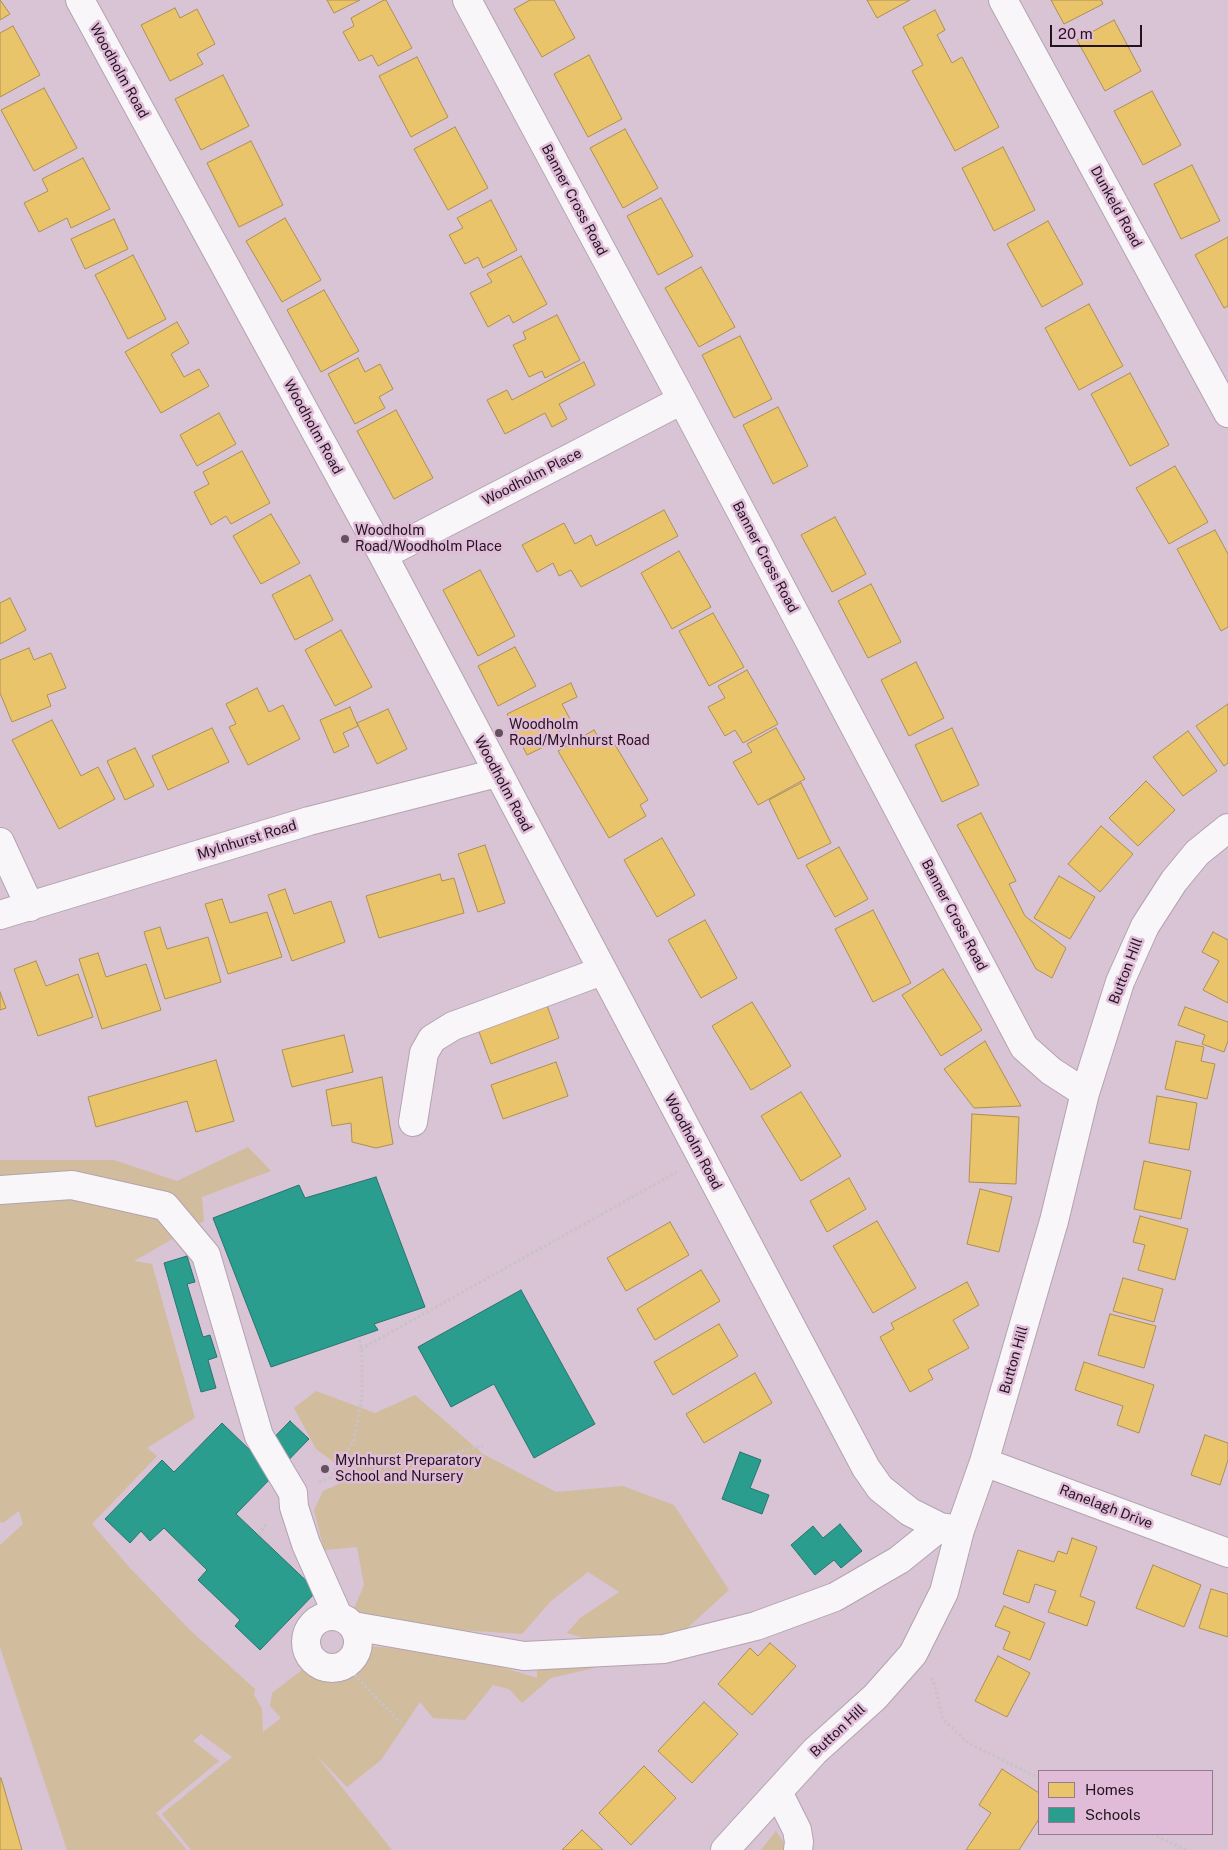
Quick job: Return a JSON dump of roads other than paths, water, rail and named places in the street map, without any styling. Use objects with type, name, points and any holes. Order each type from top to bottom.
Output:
[{"type":"street","name":"Woodholm Road","points":[[80,0],[383,554],[497,773],[866,1468],[880,1488],[910,1512],[950,1529]]},
{"type":"street","name":"Banner Cross Road","points":[[467,0],[682,400],[1024,1047],[1051,1071],[1085,1093]]},
{"type":"street","name":"Dunkeld Road","points":[[1004,0],[1228,414]]},
{"type":"street","name":"Woodholm Place","points":[[383,554],[682,400]]},
{"type":"street","name":"Mylnhurst Road","points":[[0,915],[309,821],[497,773]]},
{"type":"street","name":"Button Hill","points":[[725,1850],[815,1751],[875,1697],[913,1654],[944,1592],[950,1529],[984,1462],[1054,1220],[1085,1093],[1120,982],[1144,926],[1174,882],[1196,853],[1228,828]]},
{"type":"street","points":[[0,842],[30,907]]},
{"type":"street","points":[[414,1122],[424,1053],[432,1039],[453,1026],[602,971]]},
{"type":"street","points":[[0,1190],[72,1185],[165,1206],[206,1255],[259,1436],[293,1493],[294,1507],[306,1544],[345,1621],[358,1641],[353,1657],[344,1664],[328,1667],[319,1664],[311,1657],[307,1647],[309,1630],[314,1623],[329,1616],[345,1621],[524,1656],[664,1649],[756,1626],[835,1597],[950,1529]]},
{"type":"street","name":"Ranelagh Drive","points":[[984,1462],[1228,1553]]},
{"type":"street","points":[[778,1792],[797,1830],[798,1850]]},
{"type":"place","name":"Woodholm Road/Woodholm Place","points":[[345,539]]},
{"type":"place","name":"Woodholm Road/Mylnhurst Road","points":[[499,733]]},
{"type":"place","name":"Mylnhurst Preparatory School and Nursery","points":[[325,1469]]}]
